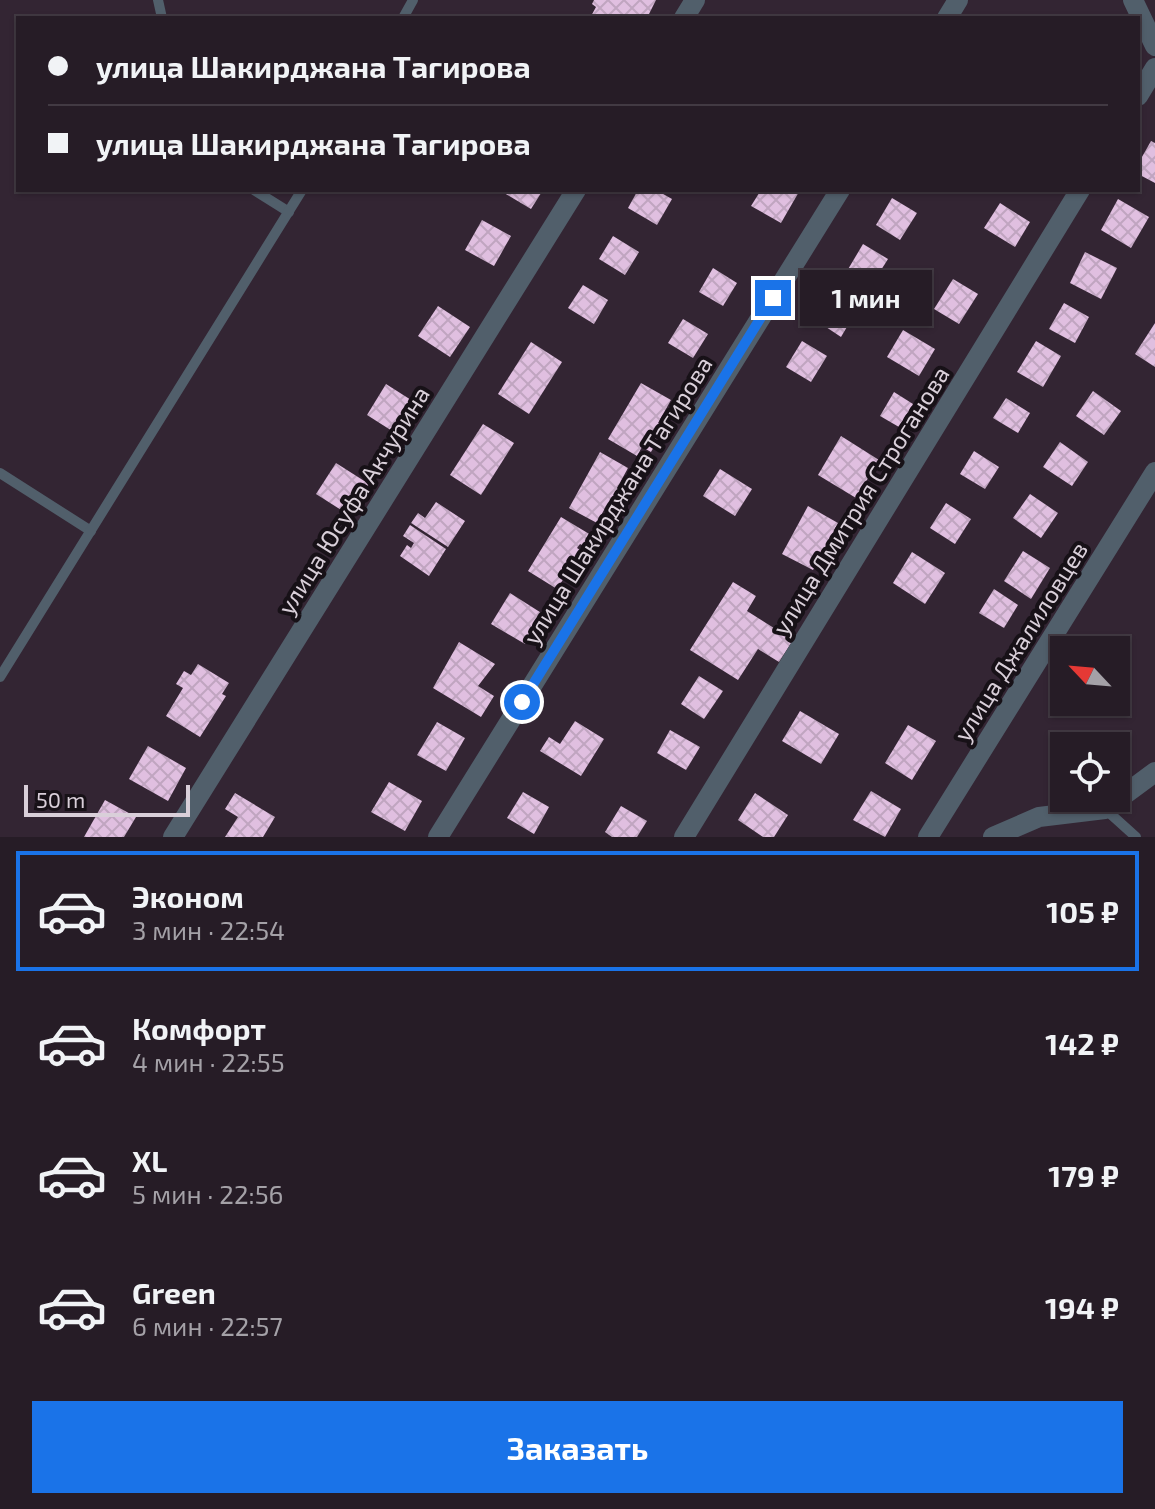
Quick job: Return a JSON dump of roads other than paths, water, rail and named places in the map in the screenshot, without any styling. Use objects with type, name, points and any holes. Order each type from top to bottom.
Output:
[{"type":"street","points":[[1133,0],[1155,46]]},
{"type":"street","points":[[1140,93],[1155,68]]},
{"type":"street","name":"улица Юсуфа Акчурина","points":[[173,837],[575,192]]},
{"type":"street","name":"улица Шакирджана Тагирова","points":[[438,837],[839,192]]},
{"type":"street","name":"улица Дмитрия Строганова","points":[[684,837],[1079,192]]},
{"type":"street","name":"улица Джалиловцев","points":[[928,837],[1155,472]]},
{"type":"street","points":[[1130,790],[1155,772]]},
{"type":"street","points":[[993,837],[1039,817],[1080,812]]},
{"type":"lane","points":[[257,192],[289,212]]},
{"type":"lane","points":[[0,677],[301,192]]},
{"type":"lane","points":[[0,473],[91,531]]},
{"type":"lane","points":[[1108,812],[1136,837]]}]
